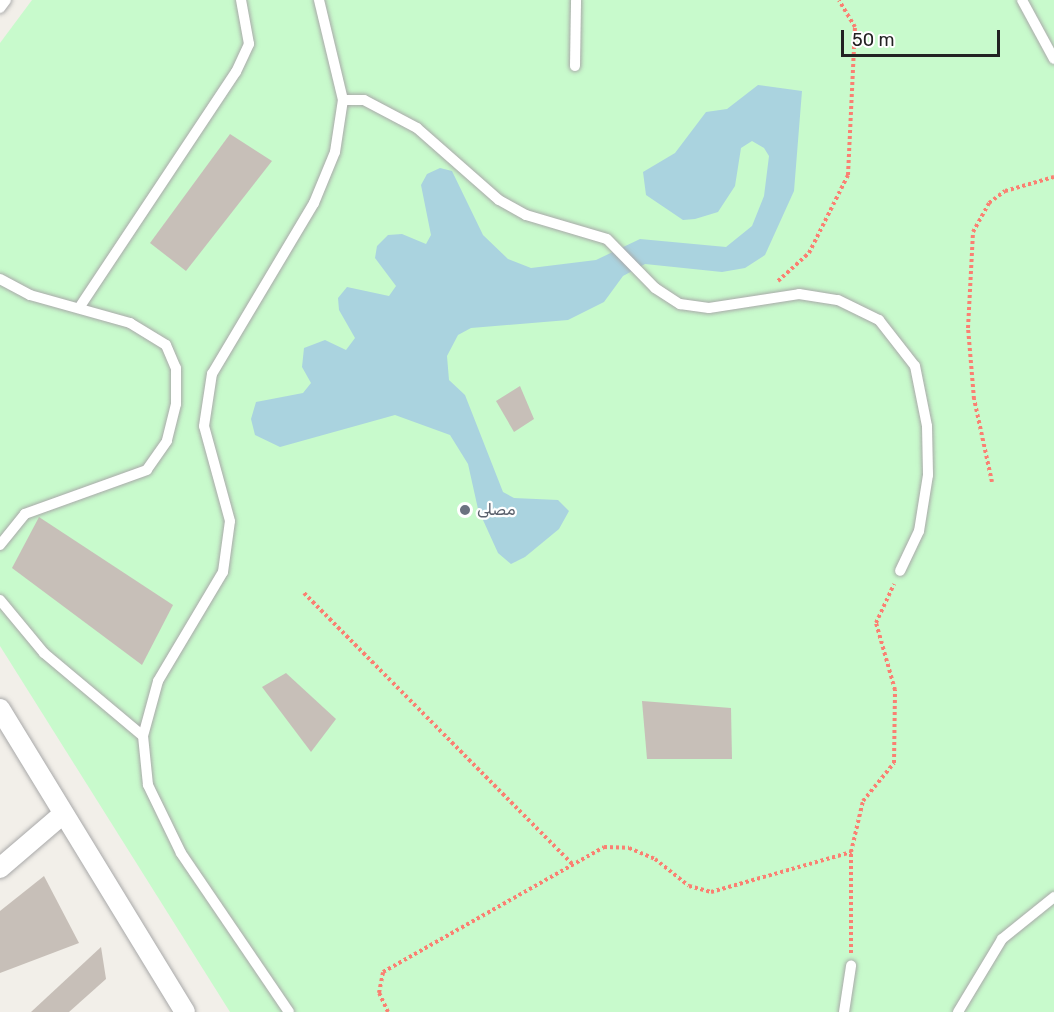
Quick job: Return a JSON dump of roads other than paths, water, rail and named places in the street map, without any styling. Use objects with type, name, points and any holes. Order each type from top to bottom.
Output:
[{"type":"street","points":[[0,708],[185,1012]]},
{"type":"street","points":[[0,868],[63,814]]},
{"type":"lane","points":[[0,8],[6,0]]},
{"type":"lane","points":[[81,305],[236,72],[249,44],[241,0]]},
{"type":"lane","points":[[289,1012],[181,853],[148,785],[143,736],[158,681],[223,572],[230,521],[204,426],[212,374],[314,203],[335,152],[343,100],[320,0]]},
{"type":"lane","points":[[575,66],[576,0]]},
{"type":"lane","points":[[1022,0],[1054,59]]},
{"type":"lane","points":[[343,100],[364,100],[417,128],[499,200],[526,215],[614,244],[644,278],[680,304],[708,308],[799,294],[838,300],[879,321],[915,366],[927,426],[928,475],[919,531],[900,571]]},
{"type":"lane","points":[[0,279],[30,295],[81,305],[130,322],[166,345],[176,368],[176,404],[167,441],[147,470],[25,514],[0,545]]},
{"type":"lane","points":[[0,600],[44,653],[143,736]]},
{"type":"lane","points":[[958,1012],[1002,939],[1054,897]]},
{"type":"lane","points":[[844,1012],[851,966]]},
{"type":"water","points":[[758,85],[802,91],[794,191],[765,255],[745,268],[722,272],[645,264],[623,276],[604,302],[568,320],[471,328],[458,335],[447,356],[449,380],[465,395],[503,492],[514,498],[558,500],[569,511],[559,529],[525,557],[511,564],[498,553],[478,509],[468,464],[450,435],[395,415],[280,447],[255,435],[251,419],[256,402],[303,393],[311,383],[302,367],[304,348],[325,340],[346,350],[355,338],[339,310],[338,298],[347,287],[389,296],[396,286],[375,258],[377,246],[388,235],[402,234],[426,244],[431,235],[421,185],[427,174],[440,168],[452,171],[483,235],[508,259],[531,268],[596,260],[640,239],[726,247],[752,226],[764,196],[769,156],[764,148],[752,141],[741,148],[735,186],[718,212],[695,219],[683,220],[646,195],[643,172],[675,153],[706,112],[727,109]]},
{"type":"place","name":"مصلى","points":[[465,510]]}]
